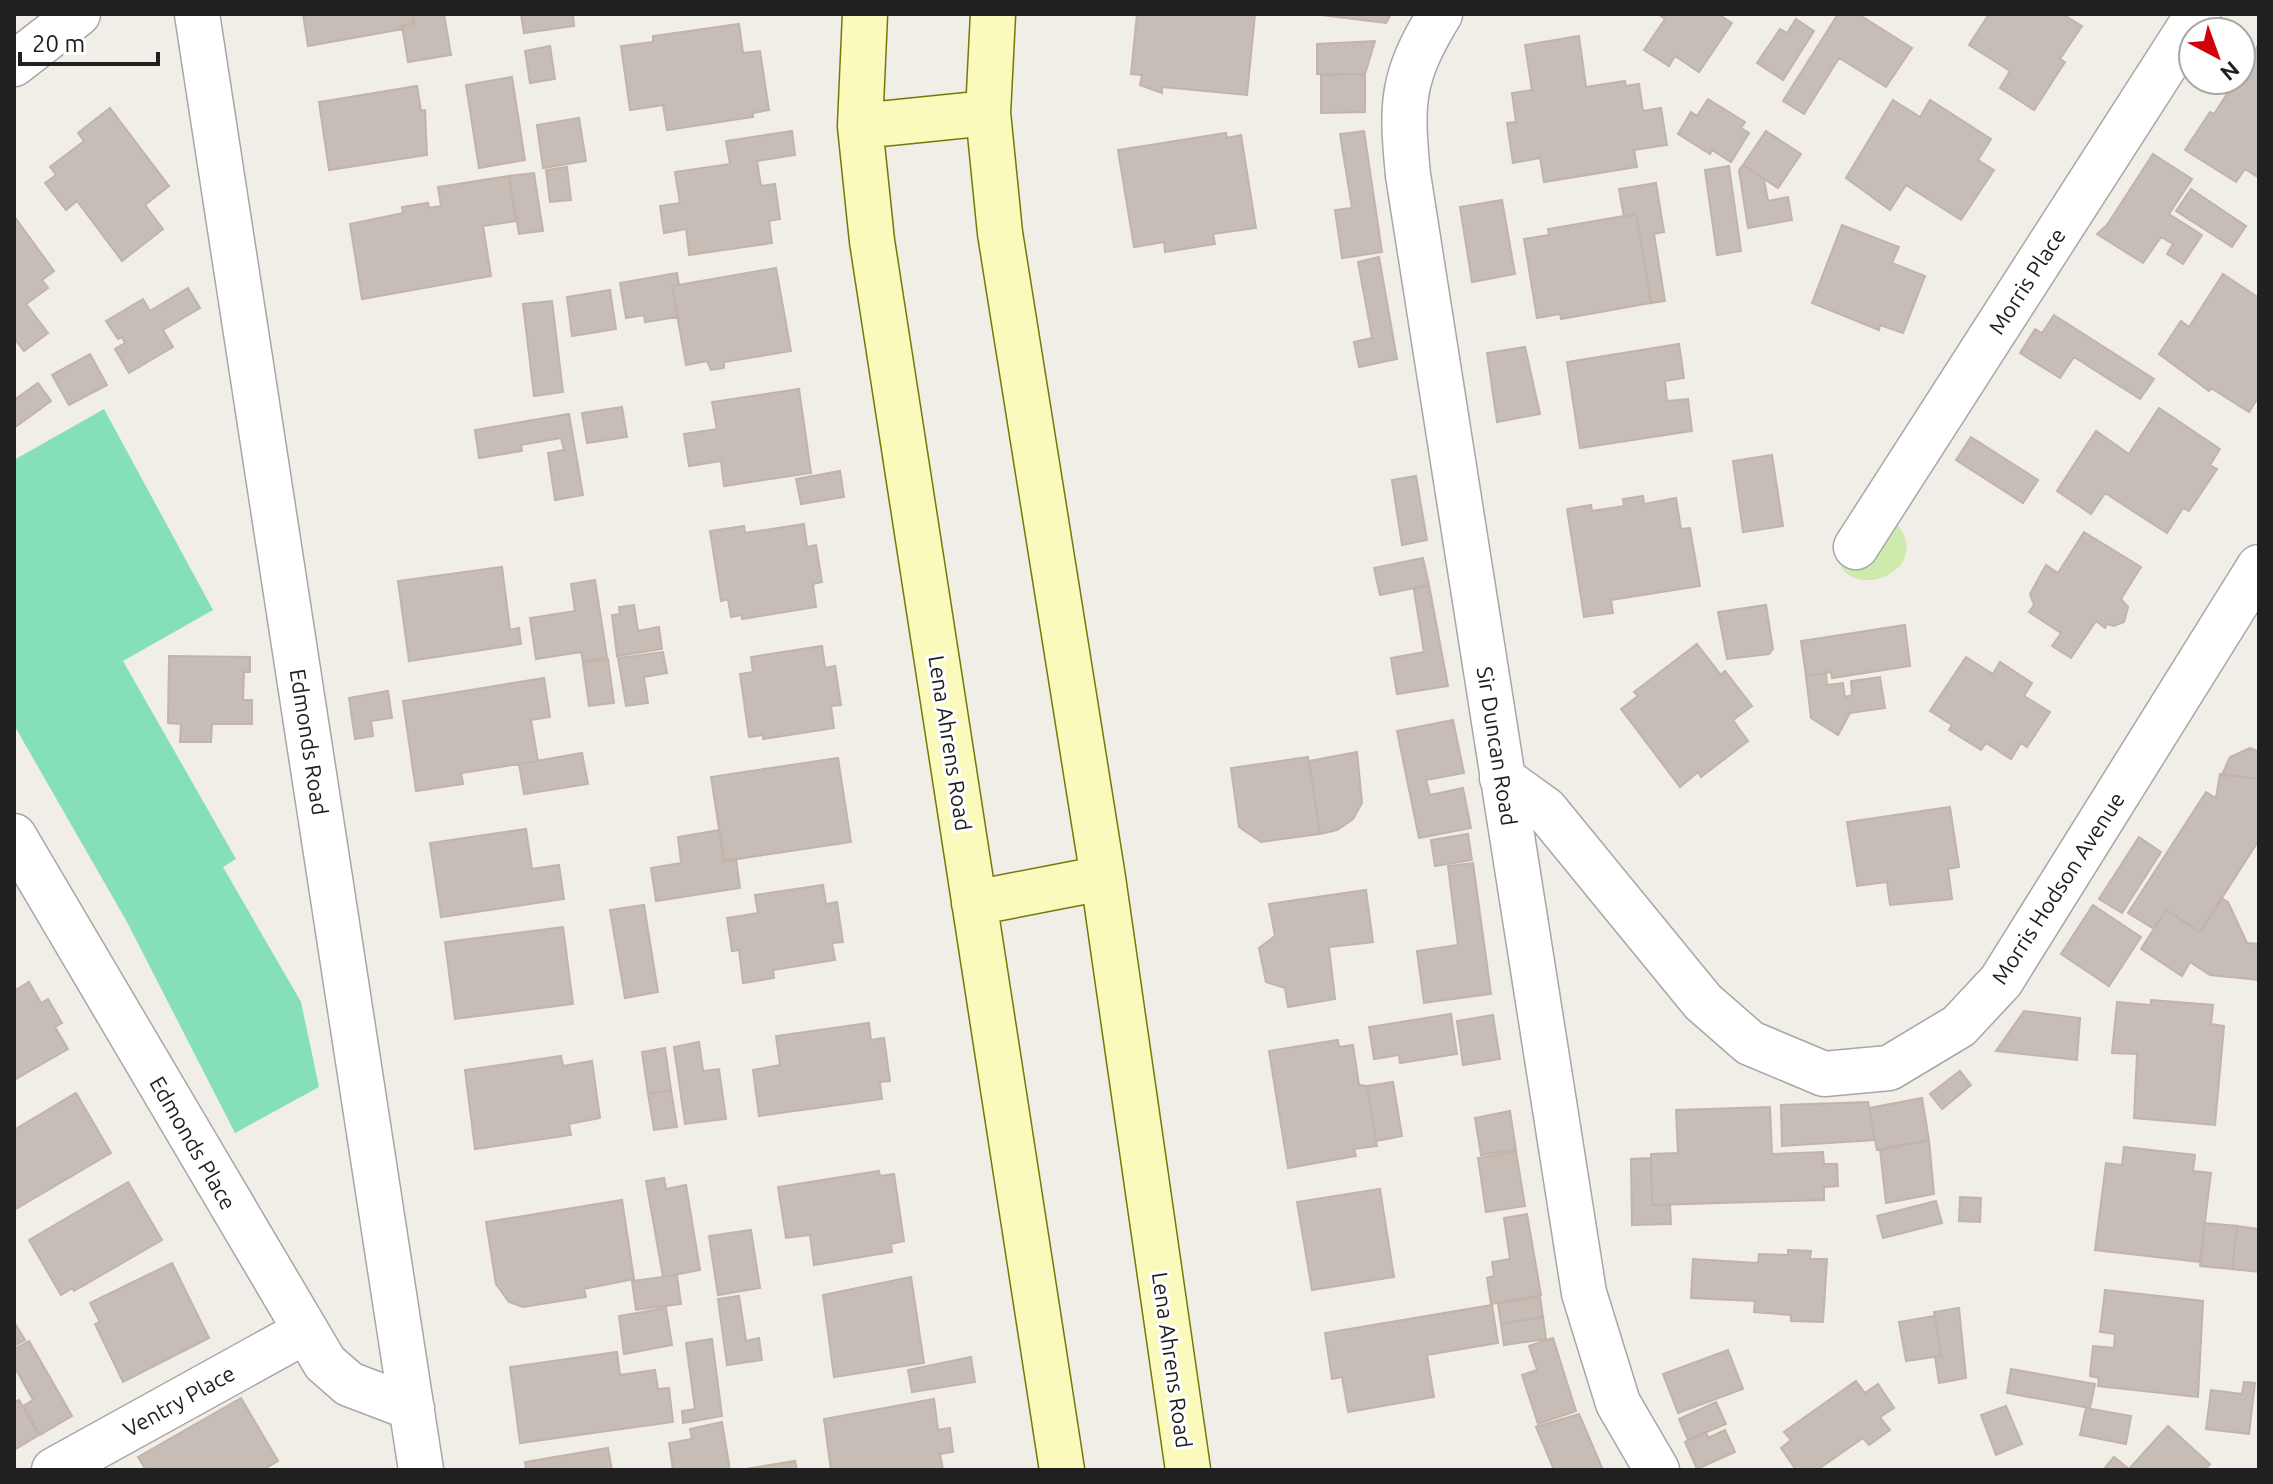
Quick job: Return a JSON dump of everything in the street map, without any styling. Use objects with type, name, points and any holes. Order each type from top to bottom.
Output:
[{"type":"main road","name":"Lena Ahrens Road","points":[[865,14],[860,126],[872,241],[1062,1470]]},
{"type":"main road","name":"Lena Ahrens Road","points":[[993,14],[988,113],[1000,233],[1103,878],[1188,1470]]},
{"type":"main road","points":[[860,126],[988,113]]},
{"type":"main road","points":[[974,903],[1103,878]]},
{"type":"street","points":[[14,64],[78,14]]},
{"type":"street","name":"Edmonds Road","points":[[197,14],[421,1470]]},
{"type":"street","name":"Sir Duncan Road","points":[[1440,14],[1415,55],[1402,112],[1408,175],[1584,1293],[1618,1403],[1657,1470]]},
{"type":"street","name":"Morris Place","points":[[1856,547],[2198,14]]},
{"type":"street","name":"Morris Hodson Avenue","points":[[1502,778],[1545,809],[1703,1002],[1750,1043],[1824,1074],[1889,1068],[1959,1026],[2001,981],[2259,567]]},
{"type":"street","name":"Edmonds Place","points":[[14,836],[325,1363],[349,1384],[412,1408]]},
{"type":"street","name":"Ventry Place","points":[[54,1470],[304,1332]]},
{"type":"green space","points":[[104,409],[213,610],[123,661],[236,859],[223,867],[301,1002],[319,1087],[235,1133],[127,922],[14,725],[14,460]]},
{"type":"green space","points":[[1848,520],[1894,520],[1905,539],[1905,556],[1897,569],[1883,577],[1867,580],[1852,577],[1841,567],[1837,544]]},
{"type":"building","points":[[303,14],[412,14],[414,23],[402,26],[403,29],[308,46]]},
{"type":"building","points":[[412,14],[444,14],[451,55],[408,62],[402,26],[414,23]]},
{"type":"building","points":[[521,14],[573,14],[574,26],[524,33]]},
{"type":"building","points":[[1137,14],[1255,14],[1247,95],[1162,87],[1162,93],[1140,85],[1142,75],[1131,74]]},
{"type":"building","points":[[1313,14],[1391,14],[1386,23]]},
{"type":"building","points":[[1658,14],[1718,14],[1732,23],[1699,72],[1675,56],[1669,66],[1644,50],[1665,19]]},
{"type":"building","points":[[1838,14],[1858,14],[1912,48],[1886,87],[1839,58],[1804,114],[1783,101]]},
{"type":"building","points":[[1989,14],[2062,14],[2082,26],[2060,59],[2065,62],[2034,110],[2000,88],[2010,71],[1969,45]]},
{"type":"building","points":[[1796,19],[1814,31],[1783,80],[1757,63],[1780,29],[1787,33]]},
{"type":"building","points":[[739,24],[743,53],[760,51],[769,110],[753,113],[753,117],[667,130],[663,105],[630,110],[621,46],[653,42],[653,36]]},
{"type":"building","points":[[1579,36],[1586,87],[1625,81],[1626,86],[1639,84],[1643,111],[1661,108],[1667,145],[1634,150],[1637,167],[1544,182],[1540,158],[1513,163],[1507,123],[1516,122],[1512,93],[1532,90],[1525,45]]},
{"type":"building","points":[[1375,41],[1365,74],[1317,74],[1317,44]]},
{"type":"building","points":[[2259,44],[2259,178],[2245,169],[2236,182],[2185,150],[2210,112],[2214,114],[2226,96],[2257,96]]},
{"type":"building","points":[[550,46],[555,79],[530,83],[525,51]]},
{"type":"building","points":[[1365,74],[1365,112],[1321,113],[1321,75]]},
{"type":"building","points":[[512,77],[525,160],[479,168],[466,85]]},
{"type":"building","points":[[417,86],[421,111],[425,110],[427,155],[329,170],[319,102]]},
{"type":"building","points":[[1708,99],[1745,122],[1741,128],[1749,133],[1731,162],[1712,150],[1710,154],[1678,134],[1691,112],[1697,116]]},
{"type":"building","points":[[1893,100],[1920,117],[1930,100],[1991,139],[1978,160],[1994,170],[1961,220],[1906,185],[1890,210],[1846,178]]},
{"type":"building","points":[[110,108],[169,186],[145,205],[163,229],[122,261],[77,201],[66,210],[45,183],[56,175],[50,167],[84,141],[78,133]]},
{"type":"building","points":[[579,118],[586,161],[543,168],[537,125]]},
{"type":"building","points":[[792,131],[795,155],[757,161],[761,186],[775,184],[780,219],[769,221],[772,243],[689,255],[686,229],[664,233],[660,206],[680,203],[675,172],[730,164],[726,141]]},
{"type":"building","points":[[1364,131],[1382,252],[1342,258],[1335,210],[1352,208],[1340,134]]},
{"type":"building","points":[[1766,131],[1801,154],[1778,188],[1743,165]]},
{"type":"building","points":[[1226,133],[1227,138],[1241,135],[1256,228],[1213,234],[1215,244],[1165,252],[1164,242],[1134,247],[1118,150]]},
{"type":"building","points":[[2153,154],[2192,179],[2169,214],[2202,235],[2183,264],[2167,254],[2173,244],[2161,237],[2143,263],[2097,234],[2107,225]]},
{"type":"building","points":[[1743,165],[1764,179],[1768,201],[1788,197],[1792,220],[1748,228],[1739,170]]},
{"type":"building","points":[[1729,166],[1741,251],[1717,255],[1705,170]]},
{"type":"building","points":[[567,167],[571,200],[550,202],[546,170]]},
{"type":"building","points":[[534,173],[543,231],[519,234],[509,176]]},
{"type":"building","points":[[509,176],[516,221],[483,226],[491,276],[362,299],[350,224],[403,213],[402,207],[428,203],[429,208],[441,206],[438,187]]},
{"type":"building","points":[[1656,183],[1664,232],[1654,234],[1665,301],[1651,303],[1636,214],[1624,217],[1619,189]]},
{"type":"building","points":[[2191,189],[2246,226],[2232,247],[2176,211]]},
{"type":"building","points":[[1502,200],[1515,274],[1472,282],[1460,207]]},
{"type":"building","points":[[1636,214],[1651,303],[1561,319],[1560,314],[1537,318],[1524,239],[1549,235],[1548,229]]},
{"type":"building","points":[[14,216],[54,271],[42,280],[48,288],[26,304],[48,333],[24,351],[14,338]]},
{"type":"building","points":[[1842,225],[1899,247],[1892,263],[1925,276],[1903,333],[1880,325],[1879,330],[1812,303]]},
{"type":"building","points":[[1379,257],[1397,359],[1359,367],[1354,342],[1372,338],[1358,262]]},
{"type":"building","points":[[776,268],[791,351],[724,362],[724,368],[711,370],[707,361],[686,365],[672,286]]},
{"type":"building","points":[[677,273],[679,285],[672,286],[678,317],[645,322],[644,315],[626,318],[620,283]]},
{"type":"building","points":[[2223,274],[2259,298],[2259,396],[2249,412],[2211,388],[2209,391],[2159,354],[2181,321],[2189,327]]},
{"type":"building","points":[[188,288],[200,308],[163,330],[173,347],[129,373],[115,349],[125,343],[122,337],[118,339],[106,321],[143,299],[150,311]]},
{"type":"building","points":[[610,290],[616,329],[572,336],[567,297]]},
{"type":"building","points":[[552,301],[563,392],[534,396],[523,304]]},
{"type":"building","points":[[2054,315],[2154,379],[2140,399],[2074,357],[2060,378],[2020,353],[2035,329],[2042,333]]},
{"type":"building","points":[[1679,344],[1684,378],[1665,381],[1667,401],[1688,399],[1692,431],[1580,448],[1567,362]]},
{"type":"building","points":[[1525,347],[1540,414],[1497,422],[1487,353]]},
{"type":"building","points":[[90,354],[107,385],[69,405],[52,375]]},
{"type":"building","points":[[38,383],[51,401],[14,428],[14,400]]},
{"type":"building","points":[[799,389],[811,473],[724,486],[721,461],[689,466],[684,434],[717,429],[712,402]]},
{"type":"building","points":[[622,407],[627,437],[587,443],[582,413]]},
{"type":"building","points":[[2159,408],[2220,449],[2210,465],[2217,469],[2189,511],[2183,508],[2167,533],[2105,493],[2091,514],[2057,491],[2096,431],[2129,454]]},
{"type":"building","points":[[569,414],[583,495],[555,500],[548,453],[564,450],[561,438],[521,445],[522,451],[479,458],[475,430]]},
{"type":"building","points":[[1971,437],[2038,480],[2023,503],[1956,460]]},
{"type":"building","points":[[1772,455],[1783,526],[1743,532],[1733,461]]},
{"type":"building","points":[[840,471],[844,497],[801,504],[796,479]]},
{"type":"building","points":[[1416,476],[1427,540],[1402,545],[1392,480]]},
{"type":"building","points":[[1643,496],[1644,504],[1676,498],[1681,529],[1690,528],[1700,586],[1611,600],[1613,613],[1584,617],[1567,509],[1591,505],[1592,511],[1624,506],[1623,499]]},
{"type":"building","points":[[804,524],[807,547],[816,545],[822,582],[813,584],[816,607],[742,619],[742,615],[731,617],[728,599],[721,601],[710,531],[744,526],[745,533]]},
{"type":"building","points":[[2084,532],[2141,567],[2121,599],[2128,607],[2124,622],[2114,626],[2107,624],[2105,628],[2096,621],[2071,658],[2052,646],[2061,633],[2029,612],[2034,605],[2030,594],[2046,565],[2058,573]]},
{"type":"building","points":[[1423,558],[1429,585],[1380,595],[1374,568]]},
{"type":"building","points":[[502,567],[510,630],[519,628],[521,644],[409,661],[398,581]]},
{"type":"building","points":[[595,580],[607,657],[583,661],[581,652],[536,659],[530,618],[575,611],[571,584]]},
{"type":"building","points":[[1429,585],[1448,686],[1397,694],[1391,658],[1424,652],[1414,590]]},
{"type":"building","points":[[634,605],[638,631],[659,627],[662,649],[617,656],[612,615],[620,614],[619,607]]},
{"type":"building","points":[[1766,605],[1773,649],[1769,654],[1727,659],[1718,612]]},
{"type":"building","points":[[1905,625],[1910,666],[1832,678],[1831,672],[1806,676],[1801,641]]},
{"type":"building","points":[[1697,644],[1721,675],[1725,671],[1752,706],[1733,720],[1748,741],[1701,777],[1698,772],[1680,787],[1621,709],[1638,696],[1634,692]]},
{"type":"building","points":[[822,646],[825,668],[835,666],[841,705],[831,706],[834,728],[763,739],[763,735],[749,737],[740,674],[753,672],[751,657]]},
{"type":"building","points":[[663,652],[667,673],[644,677],[648,703],[626,706],[618,658]]},
{"type":"building","points":[[169,656],[250,657],[250,672],[244,672],[243,700],[252,700],[252,724],[212,724],[211,742],[180,742],[181,724],[168,723]]},
{"type":"building","points":[[1966,657],[1993,674],[2000,662],[2032,683],[2024,696],[2050,712],[2027,747],[2021,743],[2011,759],[1986,743],[1981,750],[1949,730],[1952,725],[1930,711]]},
{"type":"building","points":[[608,659],[614,703],[589,706],[583,663]]},
{"type":"building","points":[[1826,673],[1827,685],[1843,683],[1845,697],[1852,695],[1851,681],[1880,677],[1885,708],[1850,713],[1838,735],[1811,718],[1806,676]]},
{"type":"building","points":[[544,678],[550,717],[531,720],[538,761],[461,773],[463,784],[416,791],[403,701]]},
{"type":"building","points":[[388,691],[392,718],[371,721],[373,736],[355,739],[349,698]]},
{"type":"building","points":[[1453,720],[1464,773],[1426,780],[1430,795],[1463,788],[1471,828],[1419,838],[1397,731]]},
{"type":"building","points":[[2250,748],[2259,752],[2259,779],[2222,775],[2230,757]]},
{"type":"building","points":[[1357,752],[1362,803],[1353,819],[1337,830],[1320,834],[1309,761]]},
{"type":"building","points":[[582,753],[588,784],[524,794],[519,764]]},
{"type":"building","points":[[1308,757],[1320,834],[1261,842],[1239,827],[1231,768]]},
{"type":"building","points":[[838,758],[851,842],[724,861],[711,777]]},
{"type":"building","points":[[2220,774],[2259,779],[2259,840],[2200,932],[2166,910],[2154,929],[2128,913],[2206,792],[2216,798]]},
{"type":"building","points":[[1950,807],[1959,867],[1948,869],[1952,899],[1890,905],[1887,882],[1857,886],[1847,822]]},
{"type":"building","points":[[526,829],[532,869],[559,865],[564,899],[441,917],[430,843]]},
{"type":"building","points":[[720,830],[724,861],[736,859],[740,888],[656,901],[651,868],[681,863],[678,837]]},
{"type":"building","points":[[1468,834],[1472,860],[1435,866],[1431,840]]},
{"type":"building","points":[[2139,837],[2161,852],[2122,913],[2099,899]]},
{"type":"building","points":[[1473,863],[1491,994],[1424,1003],[1417,951],[1458,945],[1448,866]]},
{"type":"building","points":[[823,885],[826,904],[837,902],[843,942],[832,943],[835,960],[773,970],[774,978],[743,983],[739,950],[732,951],[727,918],[758,913],[755,895]]},
{"type":"building","points":[[1366,890],[1373,942],[1329,947],[1335,999],[1288,1007],[1285,988],[1266,982],[1259,948],[1275,936],[1269,904]]},
{"type":"building","points":[[2221,898],[2228,902],[2247,943],[2259,944],[2259,980],[2210,975],[2190,962],[2182,976],[2141,949],[2166,910],[2200,932]]},
{"type":"building","points":[[644,905],[658,992],[625,998],[610,910]]},
{"type":"building","points":[[2093,905],[2141,937],[2109,986],[2061,954]]},
{"type":"building","points":[[563,927],[573,1004],[455,1019],[445,942]]},
{"type":"building","points":[[29,982],[41,1003],[48,999],[62,1023],[55,1027],[68,1049],[14,1080],[14,991]]},
{"type":"building","points":[[2151,1000],[2213,1005],[2211,1024],[2224,1026],[2215,1125],[2134,1118],[2137,1054],[2112,1053],[2117,1002],[2151,1005]]},
{"type":"building","points":[[2024,1011],[2080,1018],[2077,1060],[1996,1051]]},
{"type":"building","points":[[1451,1014],[1457,1054],[1400,1063],[1399,1055],[1374,1059],[1369,1027]]},
{"type":"building","points":[[1493,1015],[1500,1059],[1463,1065],[1457,1021]]},
{"type":"building","points":[[869,1023],[871,1040],[884,1038],[890,1081],[880,1082],[882,1099],[759,1116],[753,1070],[780,1065],[776,1036]]},
{"type":"building","points":[[1338,1040],[1339,1047],[1353,1045],[1359,1085],[1367,1086],[1377,1146],[1354,1149],[1356,1156],[1288,1168],[1269,1051]]},
{"type":"building","points":[[699,1042],[703,1071],[719,1069],[726,1119],[685,1124],[674,1047]]},
{"type":"building","points":[[665,1048],[671,1090],[648,1094],[642,1052]]},
{"type":"building","points":[[561,1056],[563,1066],[592,1061],[600,1118],[569,1124],[571,1135],[475,1149],[465,1070]]},
{"type":"building","points":[[1960,1071],[1971,1085],[1942,1109],[1930,1094]]},
{"type":"building","points":[[1393,1082],[1402,1136],[1376,1141],[1367,1086]]},
{"type":"building","points":[[671,1090],[677,1127],[654,1130],[648,1094]]},
{"type":"building","points":[[76,1093],[111,1153],[14,1210],[14,1130]]},
{"type":"building","points":[[1922,1098],[1929,1140],[1877,1150],[1869,1108]]},
{"type":"building","points":[[1868,1102],[1875,1140],[1782,1146],[1781,1105]]},
{"type":"building","points":[[1770,1107],[1772,1154],[1823,1152],[1824,1164],[1837,1164],[1838,1186],[1824,1187],[1824,1200],[1652,1205],[1651,1154],[1678,1153],[1676,1110]]},
{"type":"building","points":[[1510,1111],[1516,1150],[1481,1155],[1475,1118]]},
{"type":"building","points":[[1929,1140],[1934,1194],[1886,1203],[1880,1150]]},
{"type":"building","points":[[2124,1147],[2195,1155],[2193,1171],[2211,1173],[2200,1262],[2095,1250],[2106,1163],[2122,1165]]},
{"type":"building","points":[[1516,1152],[1525,1206],[1486,1212],[1478,1158]]},
{"type":"building","points":[[1651,1158],[1652,1205],[1670,1205],[1671,1224],[1632,1225],[1631,1159]]},
{"type":"building","points":[[879,1171],[880,1176],[894,1174],[904,1241],[891,1244],[892,1252],[814,1265],[810,1235],[786,1238],[778,1187]]},
{"type":"building","points":[[664,1178],[666,1189],[686,1185],[700,1270],[663,1277],[646,1181]]},
{"type":"building","points":[[128,1182],[162,1240],[74,1291],[72,1288],[61,1295],[29,1240]]},
{"type":"building","points":[[1380,1189],[1394,1277],[1312,1290],[1297,1202]]},
{"type":"building","points":[[1960,1197],[1981,1198],[1980,1222],[1959,1221]]},
{"type":"building","points":[[622,1200],[634,1279],[584,1289],[586,1297],[523,1307],[509,1302],[496,1284],[486,1222]]},
{"type":"building","points":[[1936,1201],[1942,1223],[1883,1238],[1877,1216]]},
{"type":"building","points":[[1527,1214],[1541,1295],[1491,1304],[1487,1278],[1494,1276],[1492,1262],[1510,1259],[1504,1218]]},
{"type":"building","points":[[2205,1223],[2237,1226],[2232,1269],[2200,1266]]},
{"type":"building","points":[[2237,1226],[2259,1229],[2259,1272],[2232,1269]]},
{"type":"building","points":[[751,1230],[760,1288],[718,1295],[709,1236]]},
{"type":"building","points":[[1788,1250],[1811,1251],[1810,1259],[1827,1259],[1823,1322],[1791,1321],[1791,1315],[1754,1312],[1755,1301],[1691,1298],[1693,1259],[1758,1263],[1759,1254],[1788,1255]]},
{"type":"building","points":[[172,1263],[209,1338],[123,1382],[95,1324],[100,1322],[90,1303]]},
{"type":"building","points":[[677,1275],[681,1304],[636,1310],[632,1281]]},
{"type":"building","points":[[911,1277],[924,1363],[834,1377],[823,1295]]},
{"type":"building","points":[[2105,1290],[2203,1301],[2198,1397],[2098,1386],[2099,1378],[2090,1376],[2093,1346],[2114,1348],[2115,1334],[2100,1332]]},
{"type":"building","points":[[739,1296],[746,1341],[759,1338],[762,1360],[727,1365],[718,1299]]},
{"type":"building","points":[[1540,1297],[1543,1317],[1501,1324],[1498,1303]]},
{"type":"building","points":[[1492,1305],[1498,1343],[1427,1355],[1434,1397],[1348,1412],[1342,1377],[1332,1379],[1325,1333]]},
{"type":"building","points":[[666,1308],[672,1345],[624,1354],[619,1316]]},
{"type":"building","points":[[1959,1308],[1966,1378],[1939,1383],[1935,1357],[1941,1356],[1934,1312]]},
{"type":"building","points":[[1935,1316],[1941,1356],[1906,1361],[1899,1322]]},
{"type":"building","points":[[1543,1317],[1546,1339],[1504,1345],[1501,1324]]},
{"type":"building","points":[[14,1322],[25,1340],[14,1346]]},
{"type":"building","points":[[1553,1338],[1576,1411],[1538,1424],[1522,1375],[1537,1370],[1529,1346]]},
{"type":"building","points":[[712,1339],[722,1416],[683,1423],[682,1411],[695,1409],[686,1343]]},
{"type":"building","points":[[29,1341],[72,1416],[40,1435],[23,1406],[33,1400],[14,1366],[14,1349]]},
{"type":"building","points":[[1728,1350],[1743,1389],[1678,1413],[1663,1374]]},
{"type":"building","points":[[617,1352],[620,1375],[655,1370],[658,1389],[669,1388],[673,1422],[520,1443],[510,1367]]},
{"type":"building","points":[[971,1357],[975,1382],[912,1392],[908,1370]]},
{"type":"building","points":[[2011,1369],[2095,1384],[2090,1408],[2007,1393]]},
{"type":"building","points":[[1856,1381],[1865,1393],[1878,1384],[1894,1408],[1880,1417],[1890,1430],[1869,1445],[1863,1438],[1817,1470],[1796,1470],[1781,1448],[1791,1440],[1784,1432]]},
{"type":"building","points":[[2244,1382],[2255,1383],[2249,1434],[2206,1429],[2211,1390],[2242,1394]]},
{"type":"building","points":[[241,1398],[278,1461],[263,1470],[146,1470],[138,1457]]},
{"type":"building","points":[[934,1399],[938,1430],[950,1428],[953,1452],[940,1454],[943,1470],[831,1470],[824,1419]]},
{"type":"building","points":[[19,1400],[39,1435],[14,1450],[14,1402]]},
{"type":"building","points":[[1716,1402],[1726,1424],[1688,1440],[1679,1419]]},
{"type":"building","points":[[2006,1406],[2022,1444],[1996,1455],[1981,1415]]},
{"type":"building","points":[[2086,1408],[2131,1416],[2126,1444],[2080,1435]]},
{"type":"building","points":[[1579,1414],[1603,1470],[1554,1470],[1536,1427]]},
{"type":"building","points":[[722,1422],[730,1470],[673,1470],[669,1443],[692,1439],[690,1429]]},
{"type":"building","points":[[2168,1426],[2210,1464],[2205,1470],[2103,1470],[2114,1457],[2129,1469]]},
{"type":"building","points":[[1725,1430],[1735,1452],[1697,1469],[1685,1442],[1706,1432],[1708,1438]]},
{"type":"building","points":[[608,1448],[612,1470],[526,1470],[525,1462]]},
{"type":"building","points":[[795,1461],[797,1470],[739,1470]]}]
